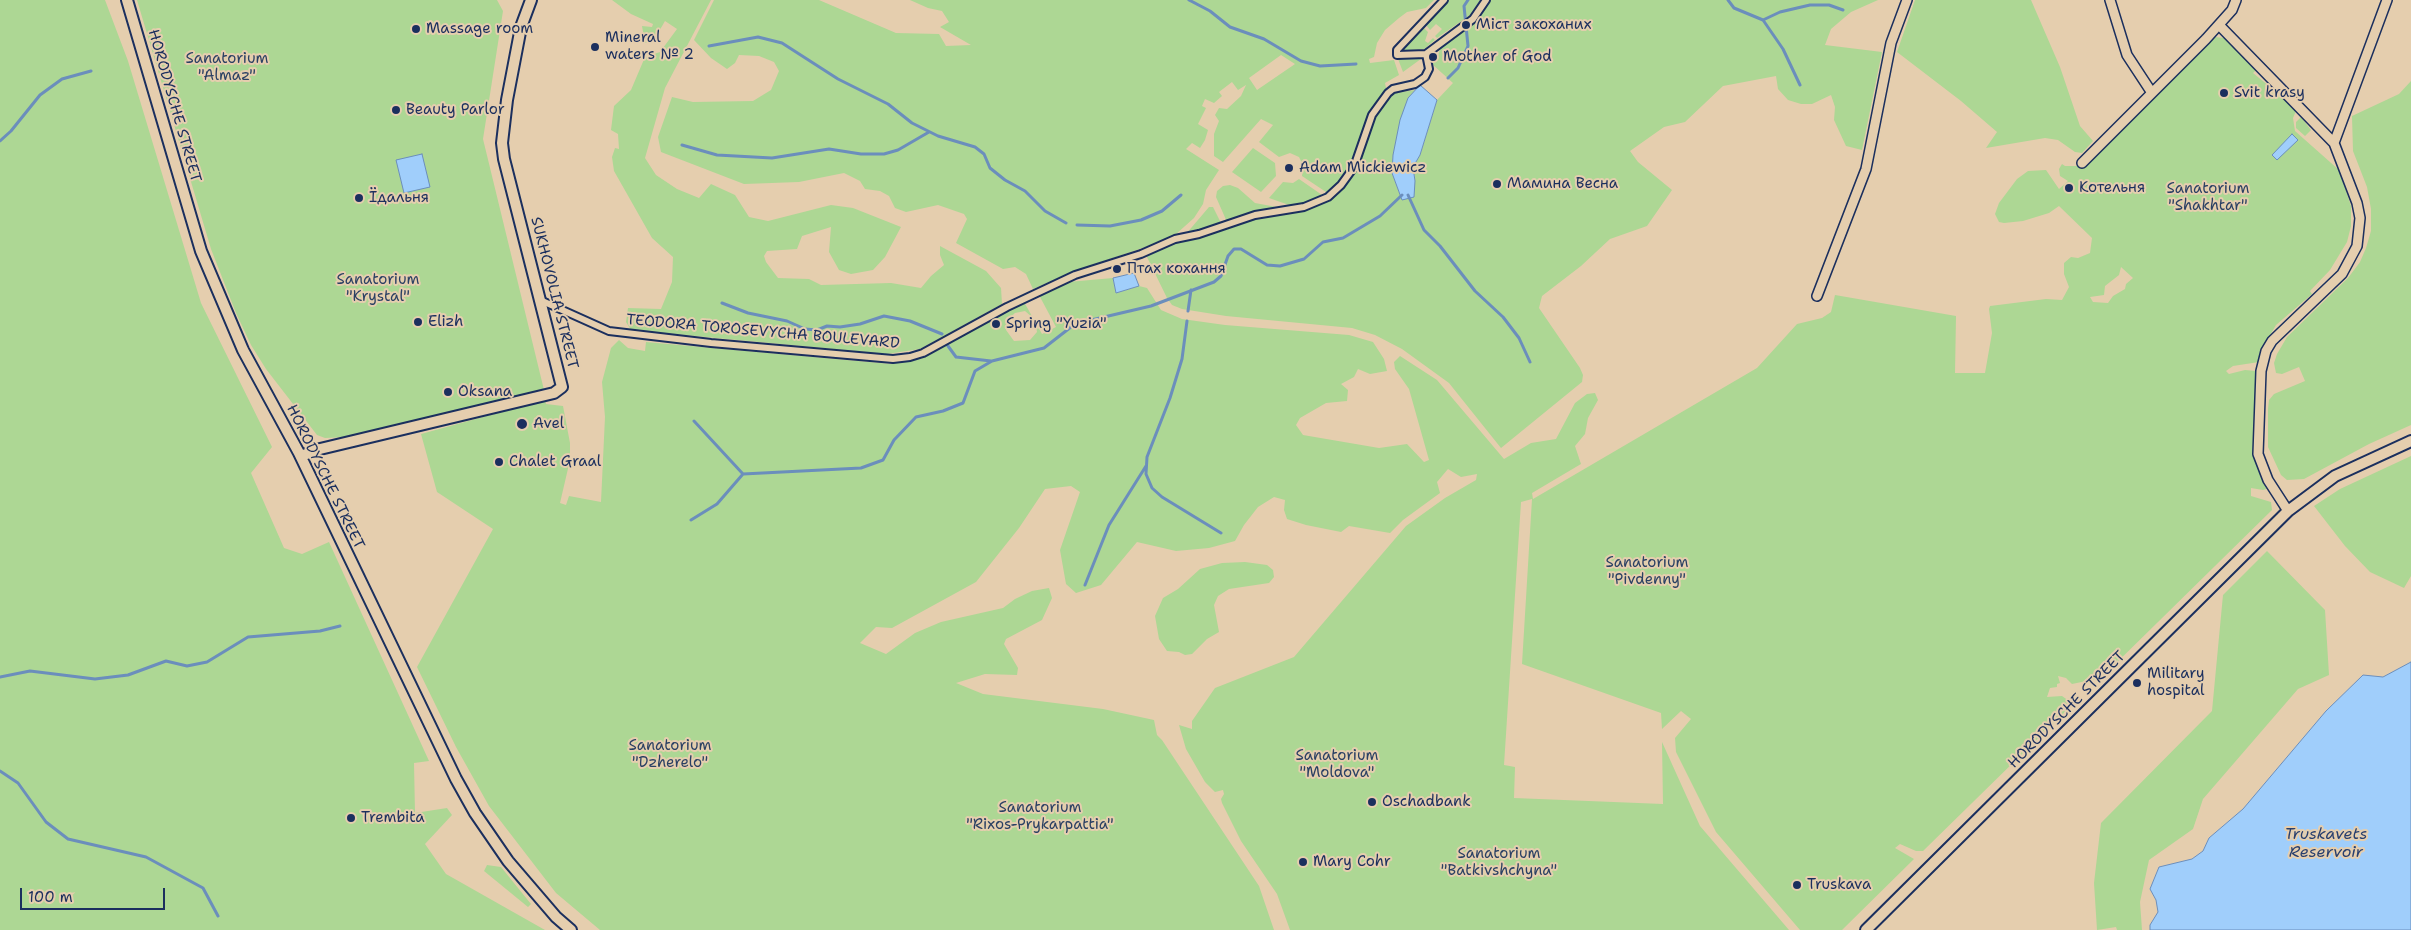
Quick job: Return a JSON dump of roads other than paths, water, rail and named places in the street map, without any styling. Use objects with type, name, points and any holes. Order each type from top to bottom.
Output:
[{"type":"street","name":"HORODYSCHE STREET","points":[[127,0],[201,252],[243,350],[300,456],[430,728],[465,796],[508,861],[545,905],[571,930]]},
{"type":"street","name":"SUKHOVOLIA STREET","points":[[300,456],[320,449],[554,392],[562,387],[504,158],[502,143],[506,100],[521,27],[531,0]]},
{"type":"street","points":[[1444,0],[1397,50],[1399,55],[1426,54],[1473,19],[1486,0]]},
{"type":"street","points":[[1817,296],[1866,169],[1891,43],[1907,0]]},
{"type":"street","points":[[2110,0],[2127,55],[2152,93]]},
{"type":"street","points":[[2082,163],[2219,25],[2232,10],[2236,0]]},
{"type":"street","points":[[2334,143],[2387,0]]},
{"type":"street","points":[[2219,25],[2334,143],[2357,203],[2360,218],[2357,246],[2342,274],[2272,341],[2266,351],[2261,371],[2258,454],[2268,480],[2288,511]]},
{"type":"street","name":"TEODORA TOROSEVYCHA BOULEVARD","points":[[540,300],[609,331],[893,359],[910,357],[923,353],[1013,304],[1075,275],[1141,254],[1174,239],[1199,234],[1256,215],[1304,206],[1328,197],[1341,185],[1354,167],[1372,115],[1388,93],[1393,89],[1415,84],[1425,77],[1429,69],[1426,54]]},
{"type":"street","name":"HORODYSCHE STREET","points":[[1866,930],[2288,511],[2335,476],[2411,441]]},
{"type":"water","points":[[1420,85],[1437,100],[1420,155],[1413,167],[1415,181],[1414,197],[1402,200],[1392,173],[1393,155],[1400,120],[1408,98]]},
{"type":"water","points":[[2292,134],[2298,140],[2277,160],[2272,155]]},
{"type":"water","points":[[422,154],[430,187],[404,193],[396,160]]},
{"type":"water","points":[[1134,273],[1139,286],[1116,293],[1113,278]]},
{"type":"water","name":"Truskavets Reservoir","points":[[2411,662],[2411,930],[2150,930],[2150,925],[2158,912],[2156,900],[2150,889],[2159,867],[2192,859],[2203,851],[2209,838],[2243,809],[2326,711],[2363,675],[2383,677]]},
{"type":"waterway","points":[[1189,0],[1210,11],[1230,27],[1264,39],[1301,61],[1320,66],[1356,64]]},
{"type":"waterway","points":[[1448,78],[1458,68],[1468,46],[1464,6],[1468,0]]},
{"type":"waterway","points":[[1728,0],[1734,8],[1763,20],[1780,12],[1810,5],[1829,5],[1843,10]]},
{"type":"waterway","points":[[1763,20],[1783,49],[1800,85]]},
{"type":"waterway","points":[[709,46],[758,37],[782,43],[838,79],[888,104],[912,123],[938,136],[975,147],[984,154],[990,168],[1005,180],[1025,191],[1045,211],[1066,223]]},
{"type":"waterway","points":[[0,141],[11,131],[40,95],[62,79],[91,71]]},
{"type":"waterway","points":[[682,145],[717,155],[772,158],[829,149],[861,154],[884,154],[898,150],[929,132]]},
{"type":"waterway","points":[[1077,225],[1110,226],[1141,220],[1162,211],[1181,195]]},
{"type":"waterway","points":[[694,421],[743,474],[861,468],[883,460],[894,440],[916,417],[943,411],[963,403],[975,371],[992,361],[1044,348],[1071,327],[1087,321],[1151,306],[1214,282],[1221,276],[1228,256],[1234,249],[1241,249],[1267,265],[1280,266],[1304,259],[1323,242],[1343,238],[1380,216],[1402,195]]},
{"type":"waterway","points":[[1408,195],[1424,230],[1440,246],[1475,291],[1503,317],[1519,338],[1530,362]]},
{"type":"waterway","points":[[1188,311],[1191,290]]},
{"type":"waterway","points":[[722,303],[748,313],[787,321],[805,329],[817,330],[827,326],[840,327],[860,324],[884,316],[910,321],[942,334]]},
{"type":"waterway","points":[[1187,321],[1182,359],[1170,398],[1147,457],[1146,474],[1152,488],[1162,497],[1221,533]]},
{"type":"waterway","points":[[948,346],[956,357],[991,361]]},
{"type":"waterway","points":[[1085,585],[1109,525],[1146,466]]},
{"type":"waterway","points":[[691,520],[717,504],[743,474]]},
{"type":"waterway","points":[[0,677],[30,671],[95,679],[128,675],[166,661],[187,666],[207,662],[248,637],[320,631],[340,626]]},
{"type":"waterway","points":[[0,771],[18,783],[46,822],[68,839],[146,857],[203,888],[218,916]]},
{"type":"place","name":"Міст закоханих","points":[[1466,25]]},
{"type":"place","name":"Massage room","points":[[416,29]]},
{"type":"place","name":"Mineral waters № 2","points":[[595,47]]},
{"type":"place","name":"Mother of God","points":[[1433,57]]},
{"type":"place","name":"Svit krasy","points":[[2224,93]]},
{"type":"place","name":"Beauty Parlor","points":[[396,110]]},
{"type":"place","name":"Adam Mickiewicz","points":[[1289,168]]},
{"type":"place","name":"Мамина Весна","points":[[1497,184]]},
{"type":"place","name":"Котельня","points":[[2069,188]]},
{"type":"place","name":"Їдальня","points":[[359,198]]},
{"type":"place","name":"Птах кохання","points":[[1117,269]]},
{"type":"place","name":"Elizh","points":[[418,322]]},
{"type":"place","name":"Spring \"Yuzia\"","points":[[996,324]]},
{"type":"place","name":"Oksana","points":[[448,392]]},
{"type":"place","name":"Avel","points":[[522,424]]},
{"type":"place","name":"Chalet Graal","points":[[499,462]]},
{"type":"place","name":"Military hospital","points":[[2137,683]]},
{"type":"place","name":"Oschadbank","points":[[1372,802]]},
{"type":"place","name":"Trembita","points":[[351,818]]},
{"type":"place","name":"Mary Cohr","points":[[1303,862]]},
{"type":"place","name":"Truskava","points":[[1797,885]]},
{"type":"park label","name":"Sanatorium \"Almaz\"","points":[[227,68]]},
{"type":"park label","name":"Sanatorium \"Shakhtar\"","points":[[2208,198]]},
{"type":"park label","name":"Sanatorium \"Krystal\"","points":[[378,288]]},
{"type":"park label","name":"Sanatorium \"Pivdenny\"","points":[[1647,572]]},
{"type":"park label","name":"Sanatorium \"Dzherelo\"","points":[[670,754]]},
{"type":"park label","name":"Sanatorium \"Moldova\"","points":[[1337,764]]},
{"type":"park label","name":"Sanatorium \"Rixos-Prykarpattia\"","points":[[1040,816]]},
{"type":"park label","name":"Sanatorium \"Batkivshchyna\"","points":[[1499,862]]}]
